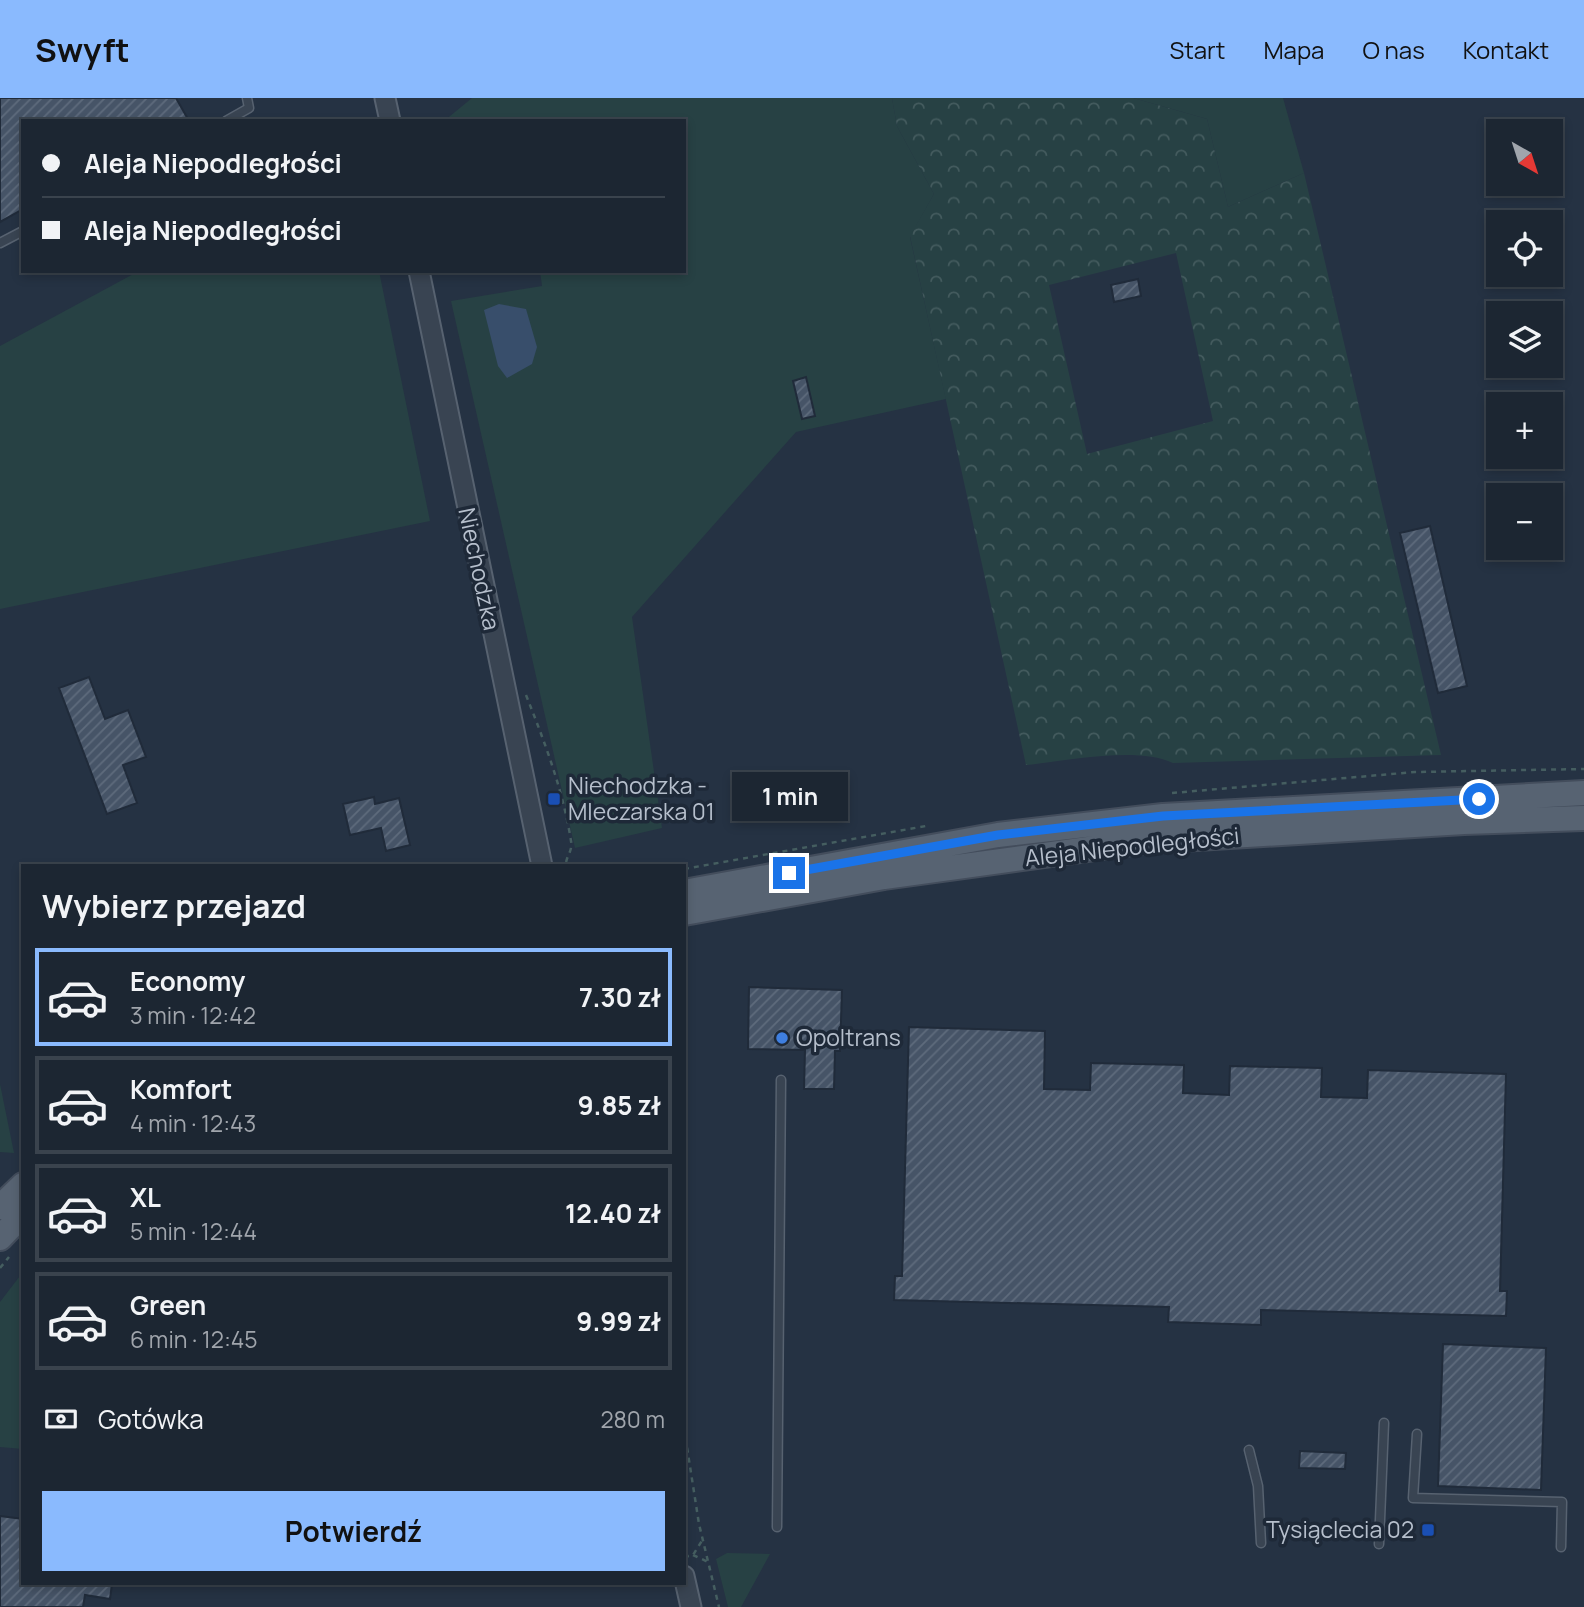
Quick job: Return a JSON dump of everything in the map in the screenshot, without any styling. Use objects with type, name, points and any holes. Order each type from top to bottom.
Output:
[{"type":"main road","name":"Aleja Niepodległości","points":[[686,892],[998,835],[1163,816],[1584,793]]},
{"type":"main road","name":"Aleja Niepodległości","points":[[686,913],[884,877],[1147,841],[1464,822],[1584,818]]},
{"type":"main road","points":[[0,1207],[21,1187]]},
{"type":"main road","points":[[0,1238],[21,1215]]},
{"type":"street","points":[[385,98],[390,119]]},
{"type":"street","name":"Niechodzka","points":[[419,273],[542,864]]},
{"type":"street","points":[[686,1585],[691,1607]]},
{"type":"lane","points":[[230,119],[249,108],[247,98]]},
{"type":"lane","points":[[0,243],[21,232]]},
{"type":"lane","points":[[777,1527],[781,1080]]},
{"type":"lane","points":[[1379,1544],[1384,1423]]},
{"type":"lane","points":[[1417,1434],[1413,1498],[1562,1502],[1561,1547]]},
{"type":"lane","points":[[1249,1450],[1258,1486],[1261,1543]]},
{"type":"path","points":[[523,686],[555,769],[572,845],[567,864]]},
{"type":"path","points":[[686,1440],[703,1539],[719,1607]]},
{"type":"path","points":[[693,1555],[703,1539]]},
{"type":"path","points":[[686,1557],[693,1555],[708,1562]]},
{"type":"green space","points":[[472,98],[892,98],[897,126],[934,194],[910,237],[946,399],[796,432],[632,617],[662,828],[575,848],[451,301],[542,286],[540,273],[686,273],[686,119],[446,119]]},
{"type":"green space","points":[[892,98],[1133,98],[1207,119],[1228,207],[1304,173],[1441,755],[1173,763],[1158,758],[1121,755],[1026,765],[910,236],[934,194],[897,126]],"holes":[[[1176,253],[1213,421],[1087,454],[1049,285]]]},
{"type":"green space","points":[[1133,98],[1283,98],[1304,173],[1228,207],[1207,119]]},
{"type":"green space","points":[[135,273],[379,273],[430,521],[0,609],[0,346]]},
{"type":"green space","points":[[0,1084],[14,1153],[0,1152]]},
{"type":"green space","points":[[21,1275],[21,1449],[0,1447],[0,1302]]},
{"type":"green space","points":[[727,1553],[770,1554],[741,1607],[728,1607],[716,1559]]},
{"type":"water","points":[[499,304],[526,309],[537,347],[532,364],[507,378],[498,366],[484,310]]},
{"type":"building","points":[[0,98],[176,98],[188,119],[21,119],[21,210],[0,222]]},
{"type":"building","points":[[1138,279],[1141,296],[1114,302],[1111,285]]},
{"type":"building","points":[[806,377],[815,416],[802,419],[793,381]]},
{"type":"building","points":[[1430,526],[1467,686],[1438,693],[1400,533]]},
{"type":"building","points":[[89,677],[105,719],[128,710],[146,757],[123,765],[137,803],[107,814],[59,688]]},
{"type":"building","points":[[374,797],[375,804],[399,798],[410,845],[386,851],[381,828],[350,835],[343,804]]},
{"type":"building","points":[[749,987],[842,990],[840,1051],[835,1051],[834,1089],[804,1089],[805,1050],[748,1049]]},
{"type":"building","points":[[909,1027],[1045,1031],[1044,1089],[1090,1090],[1091,1063],[1184,1065],[1183,1093],[1229,1095],[1230,1066],[1322,1068],[1321,1097],[1367,1098],[1368,1070],[1506,1074],[1500,1291],[1507,1291],[1506,1316],[1261,1310],[1261,1325],[1168,1322],[1169,1307],[894,1300],[895,1276],[902,1276]]},
{"type":"building","points":[[1443,1344],[1546,1348],[1541,1490],[1438,1486]]},
{"type":"building","points":[[1300,1451],[1346,1453],[1345,1469],[1299,1468]]},
{"type":"building","points":[[0,1516],[21,1519],[21,1585],[112,1585],[110,1599],[85,1595],[83,1607],[0,1607]]},
{"type":"place","name":"Niechodzka - Mleczarska 01","points":[[554,799]]},
{"type":"place","name":"Opoltrans","points":[[782,1038]]},
{"type":"place","name":"Tysiąclecia 02","points":[[1428,1530]]},
{"type":"route","points":[[789,873],[998,835],[1163,816],[1479,799]]}]
